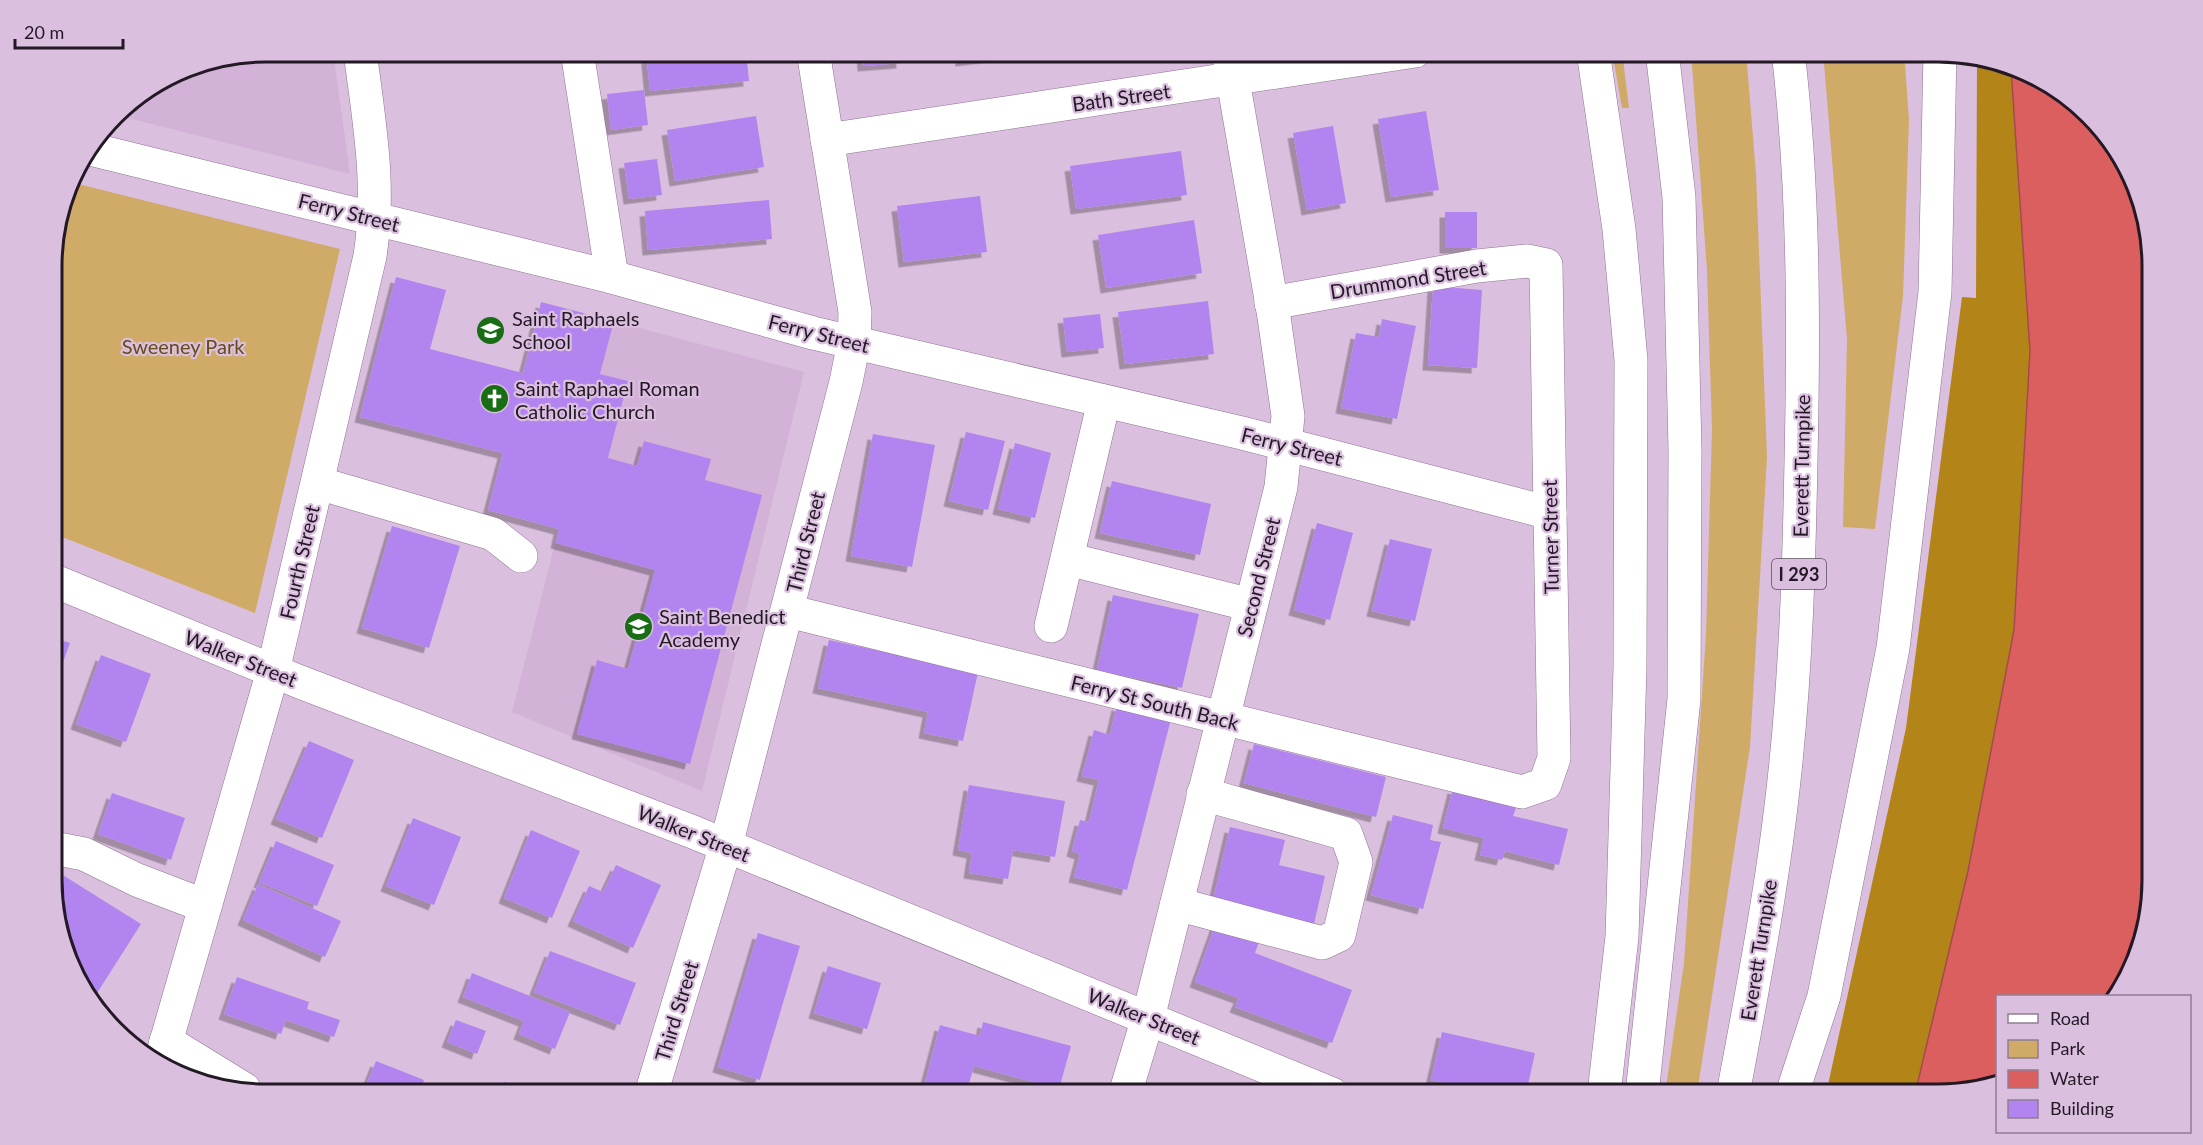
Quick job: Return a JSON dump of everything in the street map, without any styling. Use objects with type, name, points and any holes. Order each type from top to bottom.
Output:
[{"type":"main road","name":"Fourth Street","points":[[163,1052],[273,671],[370,256],[376,218],[376,182],[361,62]]},
{"type":"main road","points":[[579,62],[612,277]]},
{"type":"main road","name":"Third Street","points":[[654,1084],[726,845],[788,611],[854,342],[855,312],[815,62]]},
{"type":"main road","name":"Bath Street","points":[[827,140],[1231,65],[1270,62]]},
{"type":"main road","points":[[1595,62],[1619,229],[1631,360],[1630,667],[1622,938],[1605,1083]]},
{"type":"main road","points":[[1643,1083],[1684,699],[1685,449],[1679,197],[1663,62]]},
{"type":"main road","name":"Everett Turnpike","points":[[1735,1083],[1760,952],[1785,772],[1799,575],[1803,255],[1797,123],[1789,62]]},
{"type":"main road","points":[[1796,1083],[1824,996],[1893,648],[1935,292],[1940,62]]},
{"type":"main road","name":"Second Street","points":[[1128,1083],[1148,1018],[1281,487],[1287,446],[1288,416],[1231,65]]},
{"type":"main road","name":"Ferry Street","points":[[98,151],[612,277],[854,342],[1104,401],[1550,513]]},
{"type":"main road","name":"Drummond Street","points":[[1271,303],[1478,266],[1527,261],[1546,265]]},
{"type":"main road","name":"Turner Street","points":[[1522,792],[1545,784],[1554,758],[1546,265]]},
{"type":"main road","points":[[1051,626],[1104,401]]},
{"type":"main road","points":[[318,483],[493,534],[521,556]]},
{"type":"main road","points":[[1068,559],[1251,605]]},
{"type":"main road","name":"Walker Street","points":[[62,584],[273,671],[726,845],[1306,1083]]},
{"type":"main road","name":"Ferry St South Back","points":[[788,611],[1222,720],[1522,792]]},
{"type":"main road","points":[[1177,904],[1322,943],[1351,939],[1356,862],[1346,834],[1203,794]]},
{"type":"main road","points":[[62,850],[84,854],[137,880],[206,906]]},
{"type":"main road","points":[[163,1052],[222,1079]]},
{"type":"shaded area","points":[[266,62],[335,62],[350,174],[126,117],[152,96],[175,83],[200,72],[226,65]]},
{"type":"shaded area","points":[[1977,65],[2012,76],[2030,352],[2014,630],[1968,871],[1918,1083],[1828,1083],[1906,728],[1962,297],[1976,298]]},
{"type":"shaded area","name":"Saint Benedict Academy","points":[[614,321],[804,372],[702,791],[512,712],[559,528],[608,458],[628,381],[600,374]]},
{"type":"green space","points":[[1614,62],[1623,62],[1629,108],[1622,108]]},
{"type":"green space","points":[[1692,62],[1747,62],[1756,174],[1767,457],[1750,747],[1699,1083],[1667,1083],[1684,963],[1706,634],[1712,429],[1707,270]]},
{"type":"green space","points":[[1824,62],[1905,62],[1909,119],[1903,296],[1875,529],[1843,527],[1847,339]]},
{"type":"green space","name":"Sweeney Park","points":[[79,184],[340,249],[255,613],[62,537],[62,253],[68,213]]},
{"type":"water","points":[[2012,76],[2051,96],[2091,131],[2107,152],[2120,175],[2131,200],[2140,239],[2142,266],[2142,879],[2140,906],[2135,932],[2126,957],[2105,995],[1996,995],[1996,1075],[1950,1083],[1918,1083],[1968,871],[2014,630],[2030,351]]},
{"type":"building","points":[[647,62],[747,62],[749,81],[650,91]]},
{"type":"building","points":[[863,62],[902,62],[902,63],[863,66]]},
{"type":"building","points":[[644,90],[648,125],[611,130],[607,94]]},
{"type":"building","points":[[1426,111],[1439,190],[1391,197],[1378,119]]},
{"type":"building","points":[[756,116],[764,167],[675,181],[667,130]]},
{"type":"building","points":[[1333,126],[1346,203],[1307,210],[1293,133]]},
{"type":"building","points":[[1181,151],[1187,195],[1076,209],[1070,166]]},
{"type":"building","points":[[657,159],[662,195],[629,199],[624,163]]},
{"type":"building","points":[[980,196],[987,252],[904,262],[897,206]]},
{"type":"building","points":[[769,200],[772,239],[648,250],[645,211]]},
{"type":"building","points":[[1445,212],[1477,212],[1477,248],[1445,248]]},
{"type":"building","points":[[1194,220],[1202,273],[1106,288],[1098,235]]},
{"type":"building","points":[[396,277],[446,290],[430,349],[523,373],[541,302],[614,321],[600,374],[628,381],[608,458],[637,466],[644,441],[711,459],[705,480],[762,495],[690,764],[577,734],[597,660],[628,669],[655,570],[556,543],[559,529],[488,510],[503,453],[360,417]]},
{"type":"building","points":[[1433,286],[1482,290],[1477,368],[1428,365]]},
{"type":"building","points":[[1208,301],[1214,354],[1125,364],[1118,312]]},
{"type":"building","points":[[1100,314],[1104,348],[1067,352],[1063,318]]},
{"type":"building","points":[[1382,319],[1416,326],[1397,419],[1341,408],[1356,333],[1379,337]]},
{"type":"building","points":[[966,432],[1005,441],[988,510],[949,501]]},
{"type":"building","points":[[873,434],[935,445],[912,567],[851,556]]},
{"type":"building","points":[[1015,443],[1051,453],[1035,518],[998,509]]},
{"type":"building","points":[[1112,481],[1211,504],[1200,555],[1100,533]]},
{"type":"building","points":[[1317,523],[1353,533],[1330,620],[1294,610]]},
{"type":"building","points":[[392,526],[460,546],[429,648],[362,628]]},
{"type":"building","points":[[1390,539],[1432,549],[1415,621],[1372,611]]},
{"type":"building","points":[[1113,595],[1199,614],[1182,688],[1097,670]]},
{"type":"building","points":[[62,640],[70,643],[62,665]]},
{"type":"building","points":[[829,640],[978,672],[963,741],[924,733],[928,712],[818,688]]},
{"type":"building","points":[[101,655],[151,674],[126,742],[76,724]]},
{"type":"building","points":[[1117,705],[1171,719],[1127,890],[1074,877],[1080,854],[1072,851],[1080,820],[1089,822],[1099,780],[1082,776],[1094,730],[1110,735]]},
{"type":"building","points":[[309,741],[354,760],[322,838],[276,819]]},
{"type":"building","points":[[1254,744],[1386,777],[1376,817],[1244,783]]},
{"type":"building","points":[[969,785],[1065,801],[1055,857],[1013,850],[1008,879],[969,873],[972,853],[958,850]]},
{"type":"building","points":[[1453,788],[1517,805],[1513,816],[1568,829],[1559,865],[1505,851],[1502,860],[1480,855],[1484,838],[1443,828]]},
{"type":"building","points":[[112,793],[185,818],[171,860],[98,834]]},
{"type":"building","points":[[1393,815],[1433,825],[1430,840],[1441,842],[1423,909],[1371,895]]},
{"type":"building","points":[[413,818],[461,837],[434,905],[386,886]]},
{"type":"building","points":[[1230,827],[1285,840],[1279,865],[1325,876],[1314,924],[1213,900]]},
{"type":"building","points":[[531,830],[580,851],[552,918],[504,898]]},
{"type":"building","points":[[276,841],[334,865],[317,906],[259,882]]},
{"type":"building","points":[[616,865],[661,885],[633,948],[573,921],[589,886],[603,892]]},
{"type":"building","points":[[62,875],[141,924],[97,993],[77,957],[68,932],[63,906]]},
{"type":"building","points":[[258,884],[341,921],[325,957],[243,920]]},
{"type":"building","points":[[1216,923],[1260,939],[1255,953],[1352,990],[1332,1043],[1235,1007],[1239,998],[1195,982]]},
{"type":"building","points":[[758,933],[800,946],[760,1080],[718,1067]]},
{"type":"building","points":[[550,951],[636,983],[620,1025],[534,992]]},
{"type":"building","points":[[828,966],[881,983],[867,1029],[814,1013]]},
{"type":"building","points":[[472,973],[570,1012],[555,1049],[519,1034],[524,1021],[463,997]]},
{"type":"building","points":[[237,977],[309,1002],[307,1009],[340,1020],[334,1037],[286,1020],[281,1034],[224,1014]]},
{"type":"building","points":[[456,1020],[486,1031],[477,1054],[447,1042]]},
{"type":"building","points":[[983,1022],[1071,1046],[1061,1084],[1039,1084],[974,1066],[969,1084],[925,1084],[940,1025],[980,1036]]},
{"type":"building","points":[[1442,1032],[1535,1053],[1528,1083],[1445,1083],[1431,1080]]},
{"type":"building","points":[[376,1061],[424,1080],[423,1084],[367,1084]]},
{"type":"place","name":"Saint Raphaels School","points":[[491,330]]},
{"type":"place","name":"Saint Raphael Roman Catholic Church","points":[[494,399]]},
{"type":"place","name":"Saint Benedict Academy","points":[[638,627]]}]
